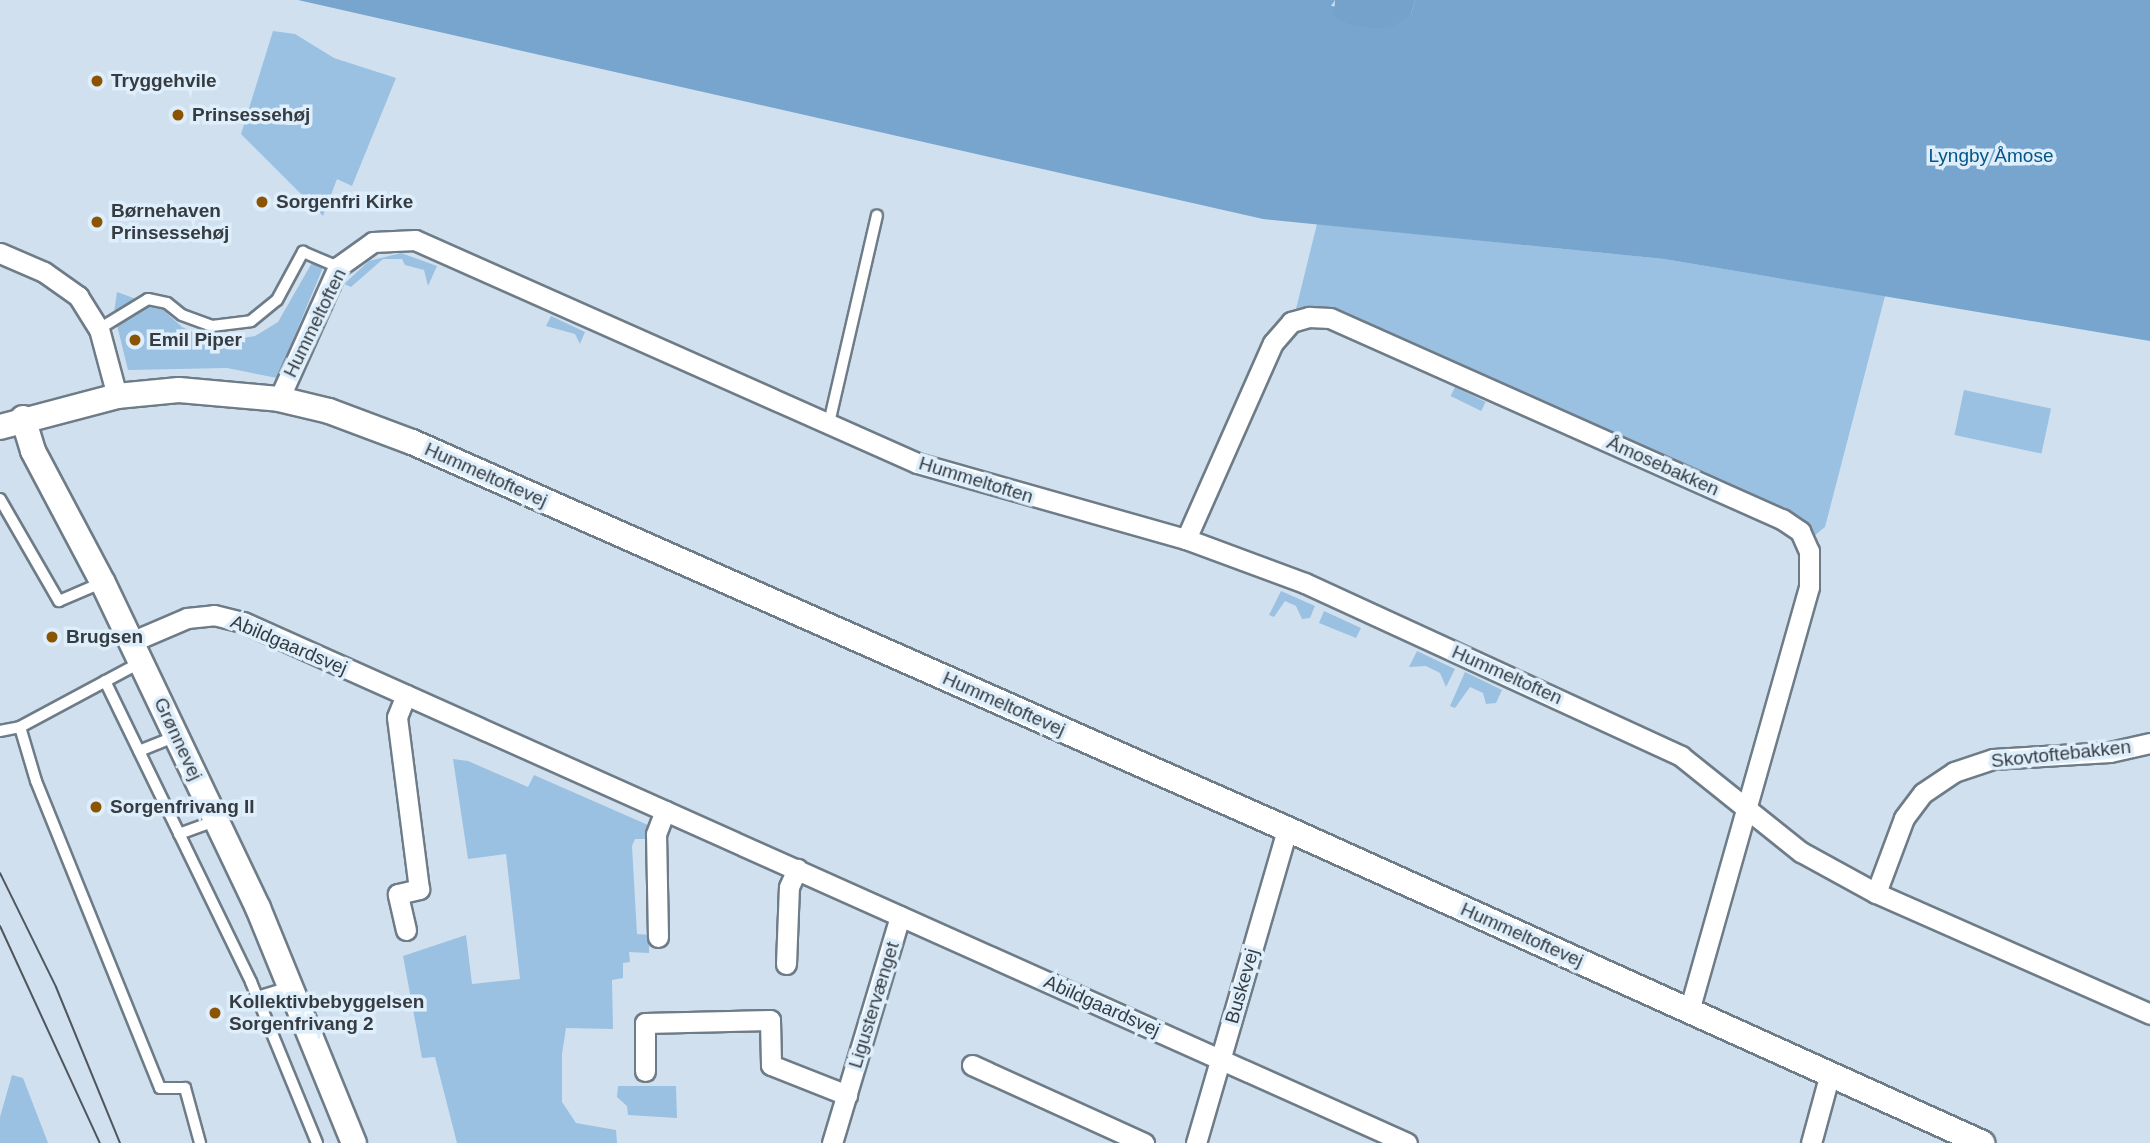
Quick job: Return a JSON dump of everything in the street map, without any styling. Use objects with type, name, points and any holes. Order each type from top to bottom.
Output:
[{"type":"street","name":"Hummeltoften","points":[[279,399],[338,267],[373,243],[415,240],[917,463],[1186,539],[1305,583],[1681,756],[1746,806]]},
{"type":"street","points":[[0,253],[44,272],[78,296],[99,329],[117,396]]},
{"type":"street","name":"Åmosebakken","points":[[1186,539],[1273,342],[1291,322],[1309,317],[1330,318],[1782,519],[1800,531],[1811,569],[1690,1008]]},
{"type":"street","name":"Hummeltoftevej","points":[[11,423],[117,396],[179,390],[279,399],[329,411],[412,442],[1287,829],[1690,1008],[1982,1143]]},
{"type":"street","name":"Grønnevej","points":[[11,423],[33,451],[103,583],[177,736],[292,986],[354,1143]]},
{"type":"street","name":"Abildgaardsvej","points":[[136,652],[187,618],[214,615],[243,622],[1407,1143]]},
{"type":"street","points":[[406,695],[397,716],[419,889],[398,894],[406,930]]},
{"type":"street","name":"Skovtoftebakken","points":[[1876,893],[1904,818],[1923,793],[1954,772],[1993,759],[2110,752],[2150,743]]},
{"type":"street","points":[[1746,806],[1801,852],[1876,893],[2150,1014]]},
{"type":"street","points":[[658,937],[656,834],[665,810]]},
{"type":"street","name":"Buskevej","points":[[1196,1143],[1287,829]]},
{"type":"street","points":[[786,964],[789,887],[797,869]]},
{"type":"street","name":"Ligustervænget","points":[[832,1143],[900,916]]},
{"type":"street","name":"Ligustervænget","points":[[645,1071],[645,1023],[770,1020],[771,1065],[847,1095]]},
{"type":"street","points":[[972,1065],[1144,1143]]},
{"type":"street","points":[[1811,1143],[1830,1073]]},
{"type":"lane","points":[[829,424],[877,215]]},
{"type":"lane","points":[[99,329],[148,299],[167,303],[182,315],[212,326],[251,321],[276,300],[303,252],[338,267]]},
{"type":"lane","points":[[0,499],[58,601],[103,583]]},
{"type":"lane","points":[[0,731],[20,727],[105,681],[136,652]]},
{"type":"lane","points":[[105,681],[257,998],[317,1143]]},
{"type":"lane","points":[[20,727],[36,781],[160,1088],[185,1088],[200,1143]]},
{"type":"lane","points":[[139,751],[177,736]]},
{"type":"lane","points":[[179,834],[217,821]]},
{"type":"lane","points":[[257,998],[292,986]]},
{"type":"shaded area","points":[[1335,0],[1415,0],[1411,14],[1392,27],[1375,28],[1351,25],[1334,17]]},
{"type":"shaded area","points":[[273,31],[295,34],[334,58],[396,78],[352,186],[337,179],[323,216],[241,134]]},
{"type":"shaded area","points":[[1317,224],[1664,259],[1885,296],[1825,527],[1814,536],[1799,519],[1295,313]]},
{"type":"shaded area","points":[[401,253],[437,266],[428,286],[424,270],[405,265],[402,259],[383,259],[351,287],[344,284],[369,261]]},
{"type":"shaded area","points":[[313,261],[324,265],[277,378],[227,368],[128,370],[114,313],[117,292],[161,308],[182,327],[206,338],[231,340],[255,336],[278,322]]},
{"type":"shaded area","points":[[551,316],[585,332],[580,344],[575,334],[546,326]]},
{"type":"shaded area","points":[[1455,387],[1486,402],[1481,411],[1451,396]]},
{"type":"shaded area","points":[[1964,390],[2051,409],[2041,453],[1954,435]]},
{"type":"shaded area","points":[[1281,591],[1315,606],[1310,618],[1302,619],[1296,606],[1285,601],[1274,617],[1269,615]]},
{"type":"shaded area","points":[[1324,611],[1361,628],[1356,638],[1319,623]]},
{"type":"shaded area","points":[[1417,651],[1455,669],[1446,687],[1440,673],[1426,666],[1409,667]]},
{"type":"shaded area","points":[[1465,672],[1502,690],[1496,703],[1486,704],[1483,693],[1470,687],[1455,708],[1450,706]]},
{"type":"shaded area","points":[[453,759],[468,761],[528,787],[534,775],[648,825],[646,839],[635,839],[632,846],[637,934],[649,935],[649,953],[629,952],[630,962],[623,963],[623,978],[612,980],[613,1029],[566,1028],[562,1054],[562,1102],[576,1123],[616,1130],[617,1143],[457,1143],[435,1057],[422,1058],[403,956],[466,935],[472,984],[520,979],[506,854],[468,859]]},
{"type":"shaded area","points":[[12,1075],[23,1078],[48,1143],[0,1143],[0,1117]]},
{"type":"shaded area","points":[[618,1086],[676,1086],[677,1118],[628,1115],[627,1106],[617,1097]]},
{"type":"green space","name":"Lyngby Åmose","points":[[298,0],[1335,0],[1331,6],[1411,14],[1415,0],[2150,0],[2150,341],[1664,259],[1263,219]]},
{"type":"tram line","points":[[0,873],[56,987],[120,1143]]},
{"type":"tram line","points":[[0,926],[100,1143]]},
{"type":"place","name":"Tryggehvile","points":[[97,81]]},
{"type":"place","name":"Prinsessehøj","points":[[178,115]]},
{"type":"place","name":"Sorgenfri Kirke","points":[[262,202]]},
{"type":"place","name":"Børnehaven Prinsessehøj","points":[[97,222]]},
{"type":"place","name":"Emil Piper","points":[[135,340]]},
{"type":"place","name":"Brugsen","points":[[52,637]]},
{"type":"place","name":"Sorgenfrivang II","points":[[96,807]]},
{"type":"place","name":"Kollektivbebyggelsen Sorgenfrivang 2","points":[[215,1013]]}]
